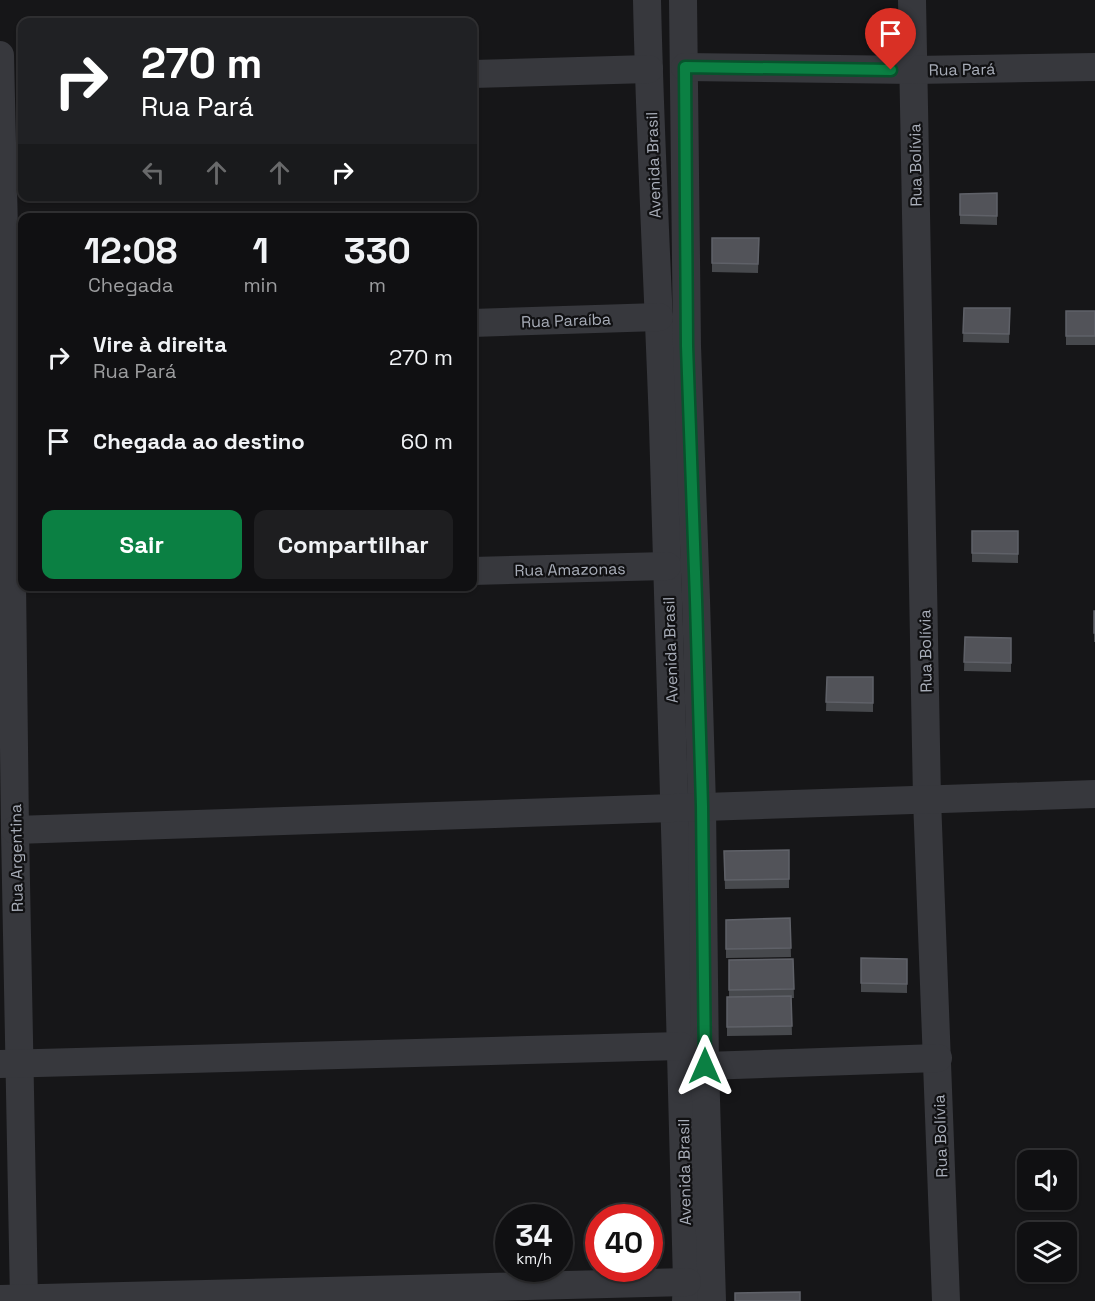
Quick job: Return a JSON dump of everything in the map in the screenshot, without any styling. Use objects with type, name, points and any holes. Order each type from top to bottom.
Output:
[{"type":"street","name":"Avenida Brasil","points":[[647,0],[667,566],[688,807],[705,1066],[712,1301]]},
{"type":"street","name":"Avenida Brasil","points":[[683,0],[687,346],[696,600],[681,1046],[687,1291]]},
{"type":"street","name":"Rua Bolívia","points":[[912,0],[927,799],[946,1301]]},
{"type":"street","name":"Rua Argentina","points":[[0,55],[9,337],[15,830],[10,1064],[16,1300]]},
{"type":"street","points":[[477,74],[649,69],[662,83],[671,83],[678,79],[685,67]]},
{"type":"street","name":"Rua Pará","points":[[685,67],[914,70],[1095,67]]},
{"type":"street","points":[[0,86],[18,85]]},
{"type":"street","name":"Rua Paraíba","points":[[477,323],[659,317]]},
{"type":"street","name":"Rua Amazonas","points":[[477,571],[667,566]]},
{"type":"street","points":[[15,830],[1095,794]]},
{"type":"street","points":[[10,1064],[681,1046]]},
{"type":"street","points":[[705,1066],[938,1058]]},
{"type":"street","points":[[16,1300],[687,1291]]},
{"type":"building","points":[[997,193],[997,216],[960,215],[960,194]]},
{"type":"building","points":[[712,238],[759,238],[758,264],[712,263]]},
{"type":"building","points":[[964,308],[1010,308],[1009,334],[963,333]]},
{"type":"building","points":[[1066,311],[1095,311],[1095,336],[1066,336]]},
{"type":"building","points":[[972,531],[1018,531],[1018,554],[972,553]]},
{"type":"building","points":[[965,637],[1011,638],[1011,663],[964,662]]},
{"type":"building","points":[[827,677],[873,677],[873,703],[826,702]]},
{"type":"building","points":[[789,850],[789,879],[725,880],[724,851]]},
{"type":"building","points":[[790,918],[791,948],[726,949],[726,920]]},
{"type":"building","points":[[861,958],[907,959],[907,984],[861,983]]},
{"type":"building","points":[[793,959],[794,989],[729,990],[729,960]]},
{"type":"building","points":[[791,996],[792,1026],[727,1027],[727,997]]},
{"type":"building","points":[[800,1292],[800,1301],[735,1301],[735,1293]]},
{"type":"route","points":[[705,1066],[702,806],[687,346],[685,67],[891,70]]}]
